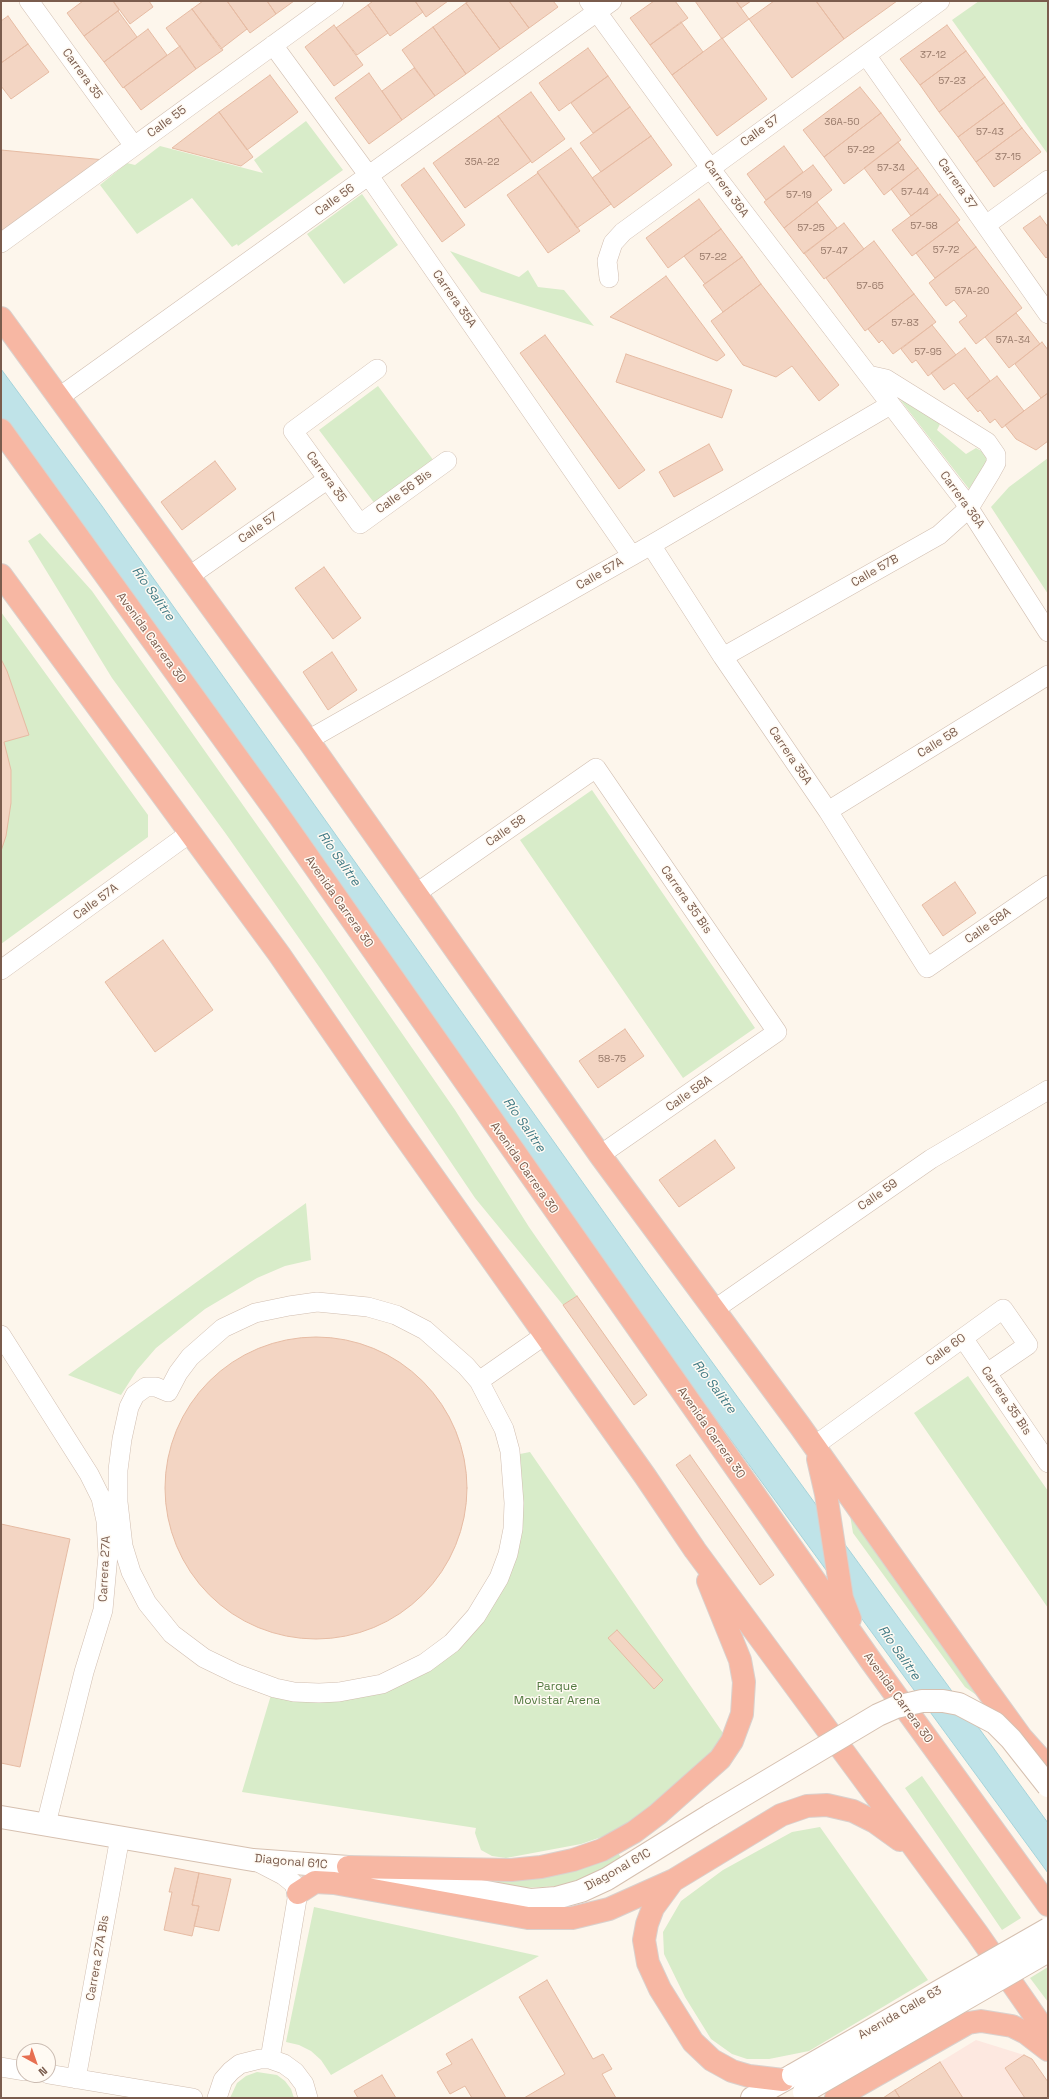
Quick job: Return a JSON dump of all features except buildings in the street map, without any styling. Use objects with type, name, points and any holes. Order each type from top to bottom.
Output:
[{"type":"highway","points":[[1,318],[308,740],[600,1155],[715,1309],[982,1683],[1021,1736],[1048,1767]]},
{"type":"highway","name":"Avenida Carrera 30","points":[[1,430],[280,817],[871,1660],[1048,1905]]},
{"type":"highway","points":[[1,575],[279,954],[645,1476],[695,1550],[977,1933],[1048,2035]]},
{"type":"highway","points":[[814,1446],[826,1494],[843,1600],[871,1660]]},
{"type":"highway","points":[[348,1867],[511,1870],[541,1867],[573,1860],[602,1850],[634,1832],[696,1782],[720,1759],[732,1741],[742,1714],[744,1682],[740,1660],[695,1550]]},
{"type":"highway","points":[[298,1893],[314,1882],[334,1883],[528,1918],[553,1919],[583,1916],[609,1909],[674,1880],[781,1815],[807,1806],[827,1805],[853,1811],[876,1822],[916,1851]]},
{"type":"highway","points":[[674,1880],[653,1908],[647,1924],[644,1940],[648,1963],[660,1989],[693,2042],[712,2060],[732,2071],[793,2086]]},
{"type":"highway","points":[[836,2098],[968,2023],[981,2021],[1012,2026],[1026,2032],[1048,2050]]},
{"type":"main road","name":"Diagonal 61C","points":[[1,1817],[253,1860],[348,1867],[511,1898],[531,1900],[556,1898],[581,1891],[607,1879],[712,1814],[878,1715],[896,1707],[922,1701],[943,1701],[959,1704],[995,1723],[1011,1739],[1048,1786]]},
{"type":"main road","name":"Avenida Calle 63","points":[[793,2086],[1048,1929]]},
{"type":"main road","name":"Avenida Calle 63","points":[[752,2098],[793,2086],[1048,1951]]},
{"type":"street","name":"Calle 55","points":[[1,243],[334,1]]},
{"type":"street","name":"Calle 56","points":[[58,398],[369,176],[593,6],[612,1]]},
{"type":"street","name":"Calle 57","points":[[609,278],[607,261],[612,243],[623,232],[710,167],[940,1]]},
{"type":"street","name":"Carrera 35","points":[[36,3],[134,146]]},
{"type":"street","name":"Carrera 36A","points":[[593,6],[710,167],[969,508],[1048,632]]},
{"type":"street","name":"Carrera 35A","points":[[274,45],[369,176],[632,556]]},
{"type":"street","name":"Carrera 37","points":[[866,55],[1048,314]]},
{"type":"street","points":[[986,225],[1048,180]]},
{"type":"street","name":"Carrera 35","points":[[360,524],[293,431],[377,369]]},
{"type":"street","name":"Calle 57B","points":[[723,657],[939,535],[969,508],[996,463],[996,455],[987,442],[886,379],[868,375]]},
{"type":"street","name":"Calle 57A","points":[[308,740],[632,556],[890,404]]},
{"type":"street","name":"Calle 56 Bis","points":[[360,524],[447,461]]},
{"type":"street","name":"Calle 57","points":[[188,577],[328,479]]},
{"type":"street","name":"Carrera 35A","points":[[651,545],[723,657],[828,811],[927,968]]},
{"type":"street","name":"Calle 58","points":[[828,811],[1048,675]]},
{"type":"street","name":"Calle 58","points":[[415,894],[596,768]]},
{"type":"street","name":"Carrera 35 Bis","points":[[596,768],[777,1032]]},
{"type":"street","name":"Calle 57A","points":[[1,970],[190,832]]},
{"type":"street","name":"Calle 58A","points":[[927,968],[1048,885]]},
{"type":"street","name":"Calle 58A","points":[[600,1155],[777,1032]]},
{"type":"street","name":"Calle 59","points":[[715,1309],[906,1176],[959,1141],[1048,1090]]},
{"type":"street","points":[[317,1302],[368,1307],[396,1315],[425,1330],[456,1357],[479,1381],[504,1429],[510,1451],[514,1503],[508,1554],[499,1578],[486,1602],[462,1633],[425,1663],[382,1684],[358,1689],[319,1693],[294,1692],[275,1688],[236,1674],[204,1658],[172,1634],[147,1603],[131,1572],[123,1546],[119,1518],[118,1470],[122,1439],[129,1407],[135,1395],[146,1387],[156,1387],[168,1392],[178,1373],[190,1357],[223,1328],[255,1313],[289,1306],[317,1302]]},
{"type":"street","name":"Calle 60","points":[[814,1446],[1003,1309],[1028,1345],[987,1373]]},
{"type":"street","name":"Carrera 27A","points":[[1,1335],[89,1474],[101,1498],[106,1521],[108,1555],[102,1610],[84,1672],[46,1824]]},
{"type":"street","points":[[479,1381],[545,1335]]},
{"type":"street","name":"Carrera 35 Bis","points":[[963,1338],[1048,1463]]},
{"type":"street","name":"Carrera 27A Bis","points":[[76,2079],[120,1837]]},
{"type":"street","points":[[253,1860],[283,1875],[293,1883],[298,1893],[270,2059]]},
{"type":"street","points":[[217,2098],[223,2080],[231,2071],[250,2060],[270,2059],[284,2064],[295,2072],[304,2084],[308,2098]]},
{"type":"street","points":[[2,2071],[16,2070]]},
{"type":"street","points":[[56,2075],[193,2098]]},
{"type":"shaded area","points":[[976,2040],[1024,2055],[1005,2068],[1025,2098],[963,2098],[940,2062]]},
{"type":"green space","points":[[979,1],[1048,1],[1047,153],[952,20]]},
{"type":"green space","points":[[306,121],[343,170],[238,246],[237,244],[232,247],[192,198],[137,234],[100,185],[127,163],[135,165],[160,146],[263,173],[254,160]]},
{"type":"green space","points":[[362,194],[398,245],[344,284],[307,234]]},
{"type":"green space","points":[[450,251],[519,277],[528,270],[538,287],[564,290],[594,326],[481,292]]},
{"type":"green space","points":[[378,386],[434,461],[375,504],[319,430]]},
{"type":"green space","points":[[895,393],[940,424],[937,430],[966,454],[976,448],[985,453],[988,458],[986,463],[969,489]]},
{"type":"green space","points":[[1048,458],[1048,594],[991,507],[1009,487]]},
{"type":"green space","points":[[40,533],[92,591],[300,886],[455,1110],[529,1227],[577,1296],[563,1305],[475,1198],[322,971],[226,834],[112,678],[28,541]]},
{"type":"green space","points":[[1,612],[148,815],[148,837],[1,944]]},
{"type":"green space","points":[[592,790],[755,1028],[683,1078],[520,840]]},
{"type":"green space","points":[[306,1203],[311,1260],[285,1266],[257,1278],[205,1309],[156,1348],[137,1370],[121,1395],[68,1375]]},
{"type":"green space","points":[[968,1376],[1048,1491],[1048,1608],[914,1413]]},
{"type":"green space","name":"Parque Movistar Arena","points":[[530,1452],[725,1736],[703,1766],[629,1823],[613,1833],[581,1844],[506,1858],[492,1856],[481,1850],[475,1833],[476,1828],[242,1792],[274,1685],[293,1688],[382,1681],[459,1632],[505,1553],[505,1457]]},
{"type":"green space","points":[[849,1509],[982,1699],[965,1687],[853,1533]]},
{"type":"green space","points":[[922,1776],[1021,1918],[1002,1930],[905,1788]]},
{"type":"green space","points":[[820,1827],[928,1980],[809,2051],[769,2059],[747,2059],[732,2054],[711,2039],[685,1997],[664,1954],[663,1932],[681,1901],[723,1870],[792,1832]]},
{"type":"green space","points":[[618,1853],[624,1862],[579,1881],[559,1886],[524,1888],[478,1881]]},
{"type":"green space","points":[[314,1907],[539,1956],[331,2075],[321,2060],[311,2051],[299,2045],[286,2042]]},
{"type":"green space","points":[[1048,1967],[1048,2002],[1030,1978]]},
{"type":"green space","points":[[257,2072],[277,2075],[285,2081],[291,2089],[294,2098],[230,2098],[237,2083],[246,2076]]},
{"type":"water","name":"Río Salitre","points":[[1,369],[102,506],[645,1270],[1048,1823],[1048,1873],[613,1279],[1,425]]}]
